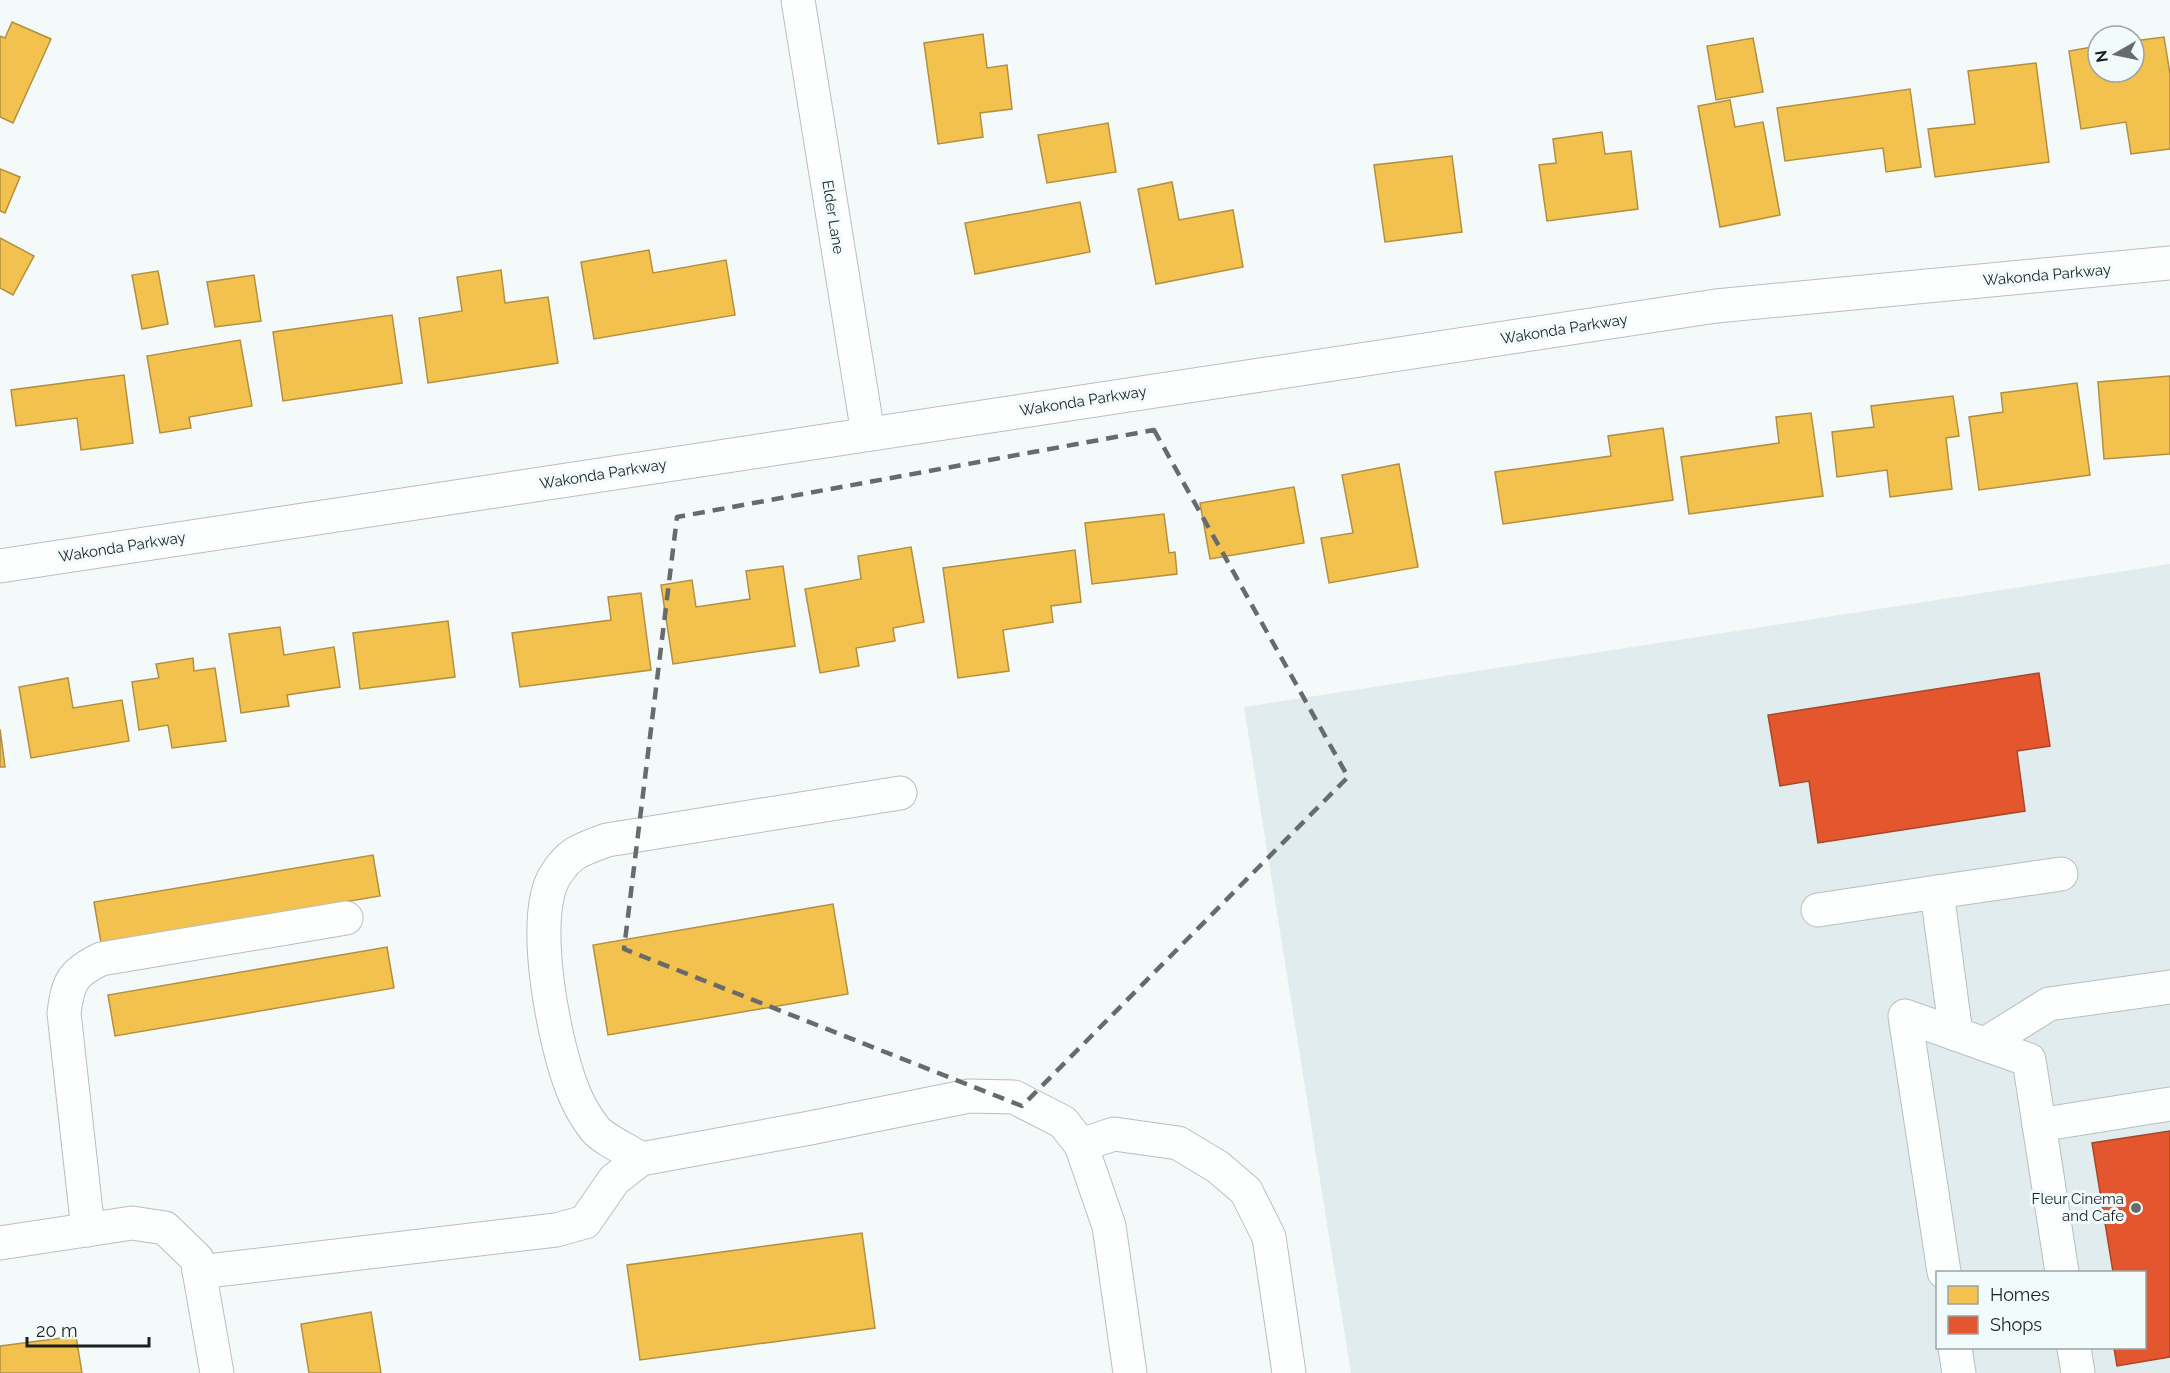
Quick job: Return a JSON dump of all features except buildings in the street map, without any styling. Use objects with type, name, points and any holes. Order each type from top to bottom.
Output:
[{"type":"street","name":"Elder Lane","points":[[798,0],[868,434]]},
{"type":"street","name":"Wakonda Parkway","points":[[0,566],[1716,306],[2170,263]]},
{"type":"street","points":[[641,1159],[596,1131],[574,1094],[562,1056],[548,984],[543,932],[546,896],[555,875],[573,853],[607,840],[900,793]]},
{"type":"street","points":[[1818,910],[2061,874]]},
{"type":"street","points":[[1937,892],[1971,1039]]},
{"type":"street","points":[[88,1230],[64,1014],[67,991],[80,969],[101,959],[346,918]]},
{"type":"street","points":[[1971,1039],[2049,1004],[2170,987]]},
{"type":"street","points":[[1944,1271],[1905,1016],[2029,1060],[2062,1271]]},
{"type":"street","points":[[199,1272],[556,1230],[585,1222],[614,1179],[641,1159],[969,1096],[1014,1097],[1063,1122],[1081,1144],[1109,1226],[1130,1373]]},
{"type":"street","points":[[2039,1125],[2170,1104]]},
{"type":"street","points":[[1081,1144],[1114,1134],[1178,1143],[1218,1167],[1246,1191],[1269,1238],[1289,1373]]},
{"type":"street","points":[[0,1243],[132,1223],[165,1228],[197,1259],[217,1373]]},
{"type":"street","points":[[1955,1349],[1959,1373]]},
{"type":"street","points":[[2074,1349],[2078,1373]]},
{"type":"highlighted area","points":[[1154,430],[1348,777],[1022,1106],[624,949],[677,517]]},
{"type":"shaded area","points":[[2170,564],[2170,1373],[1351,1373],[1244,707]]},
{"type":"place","name":"Fleur Cinema and Cafe","points":[[2136,1208]]}]
